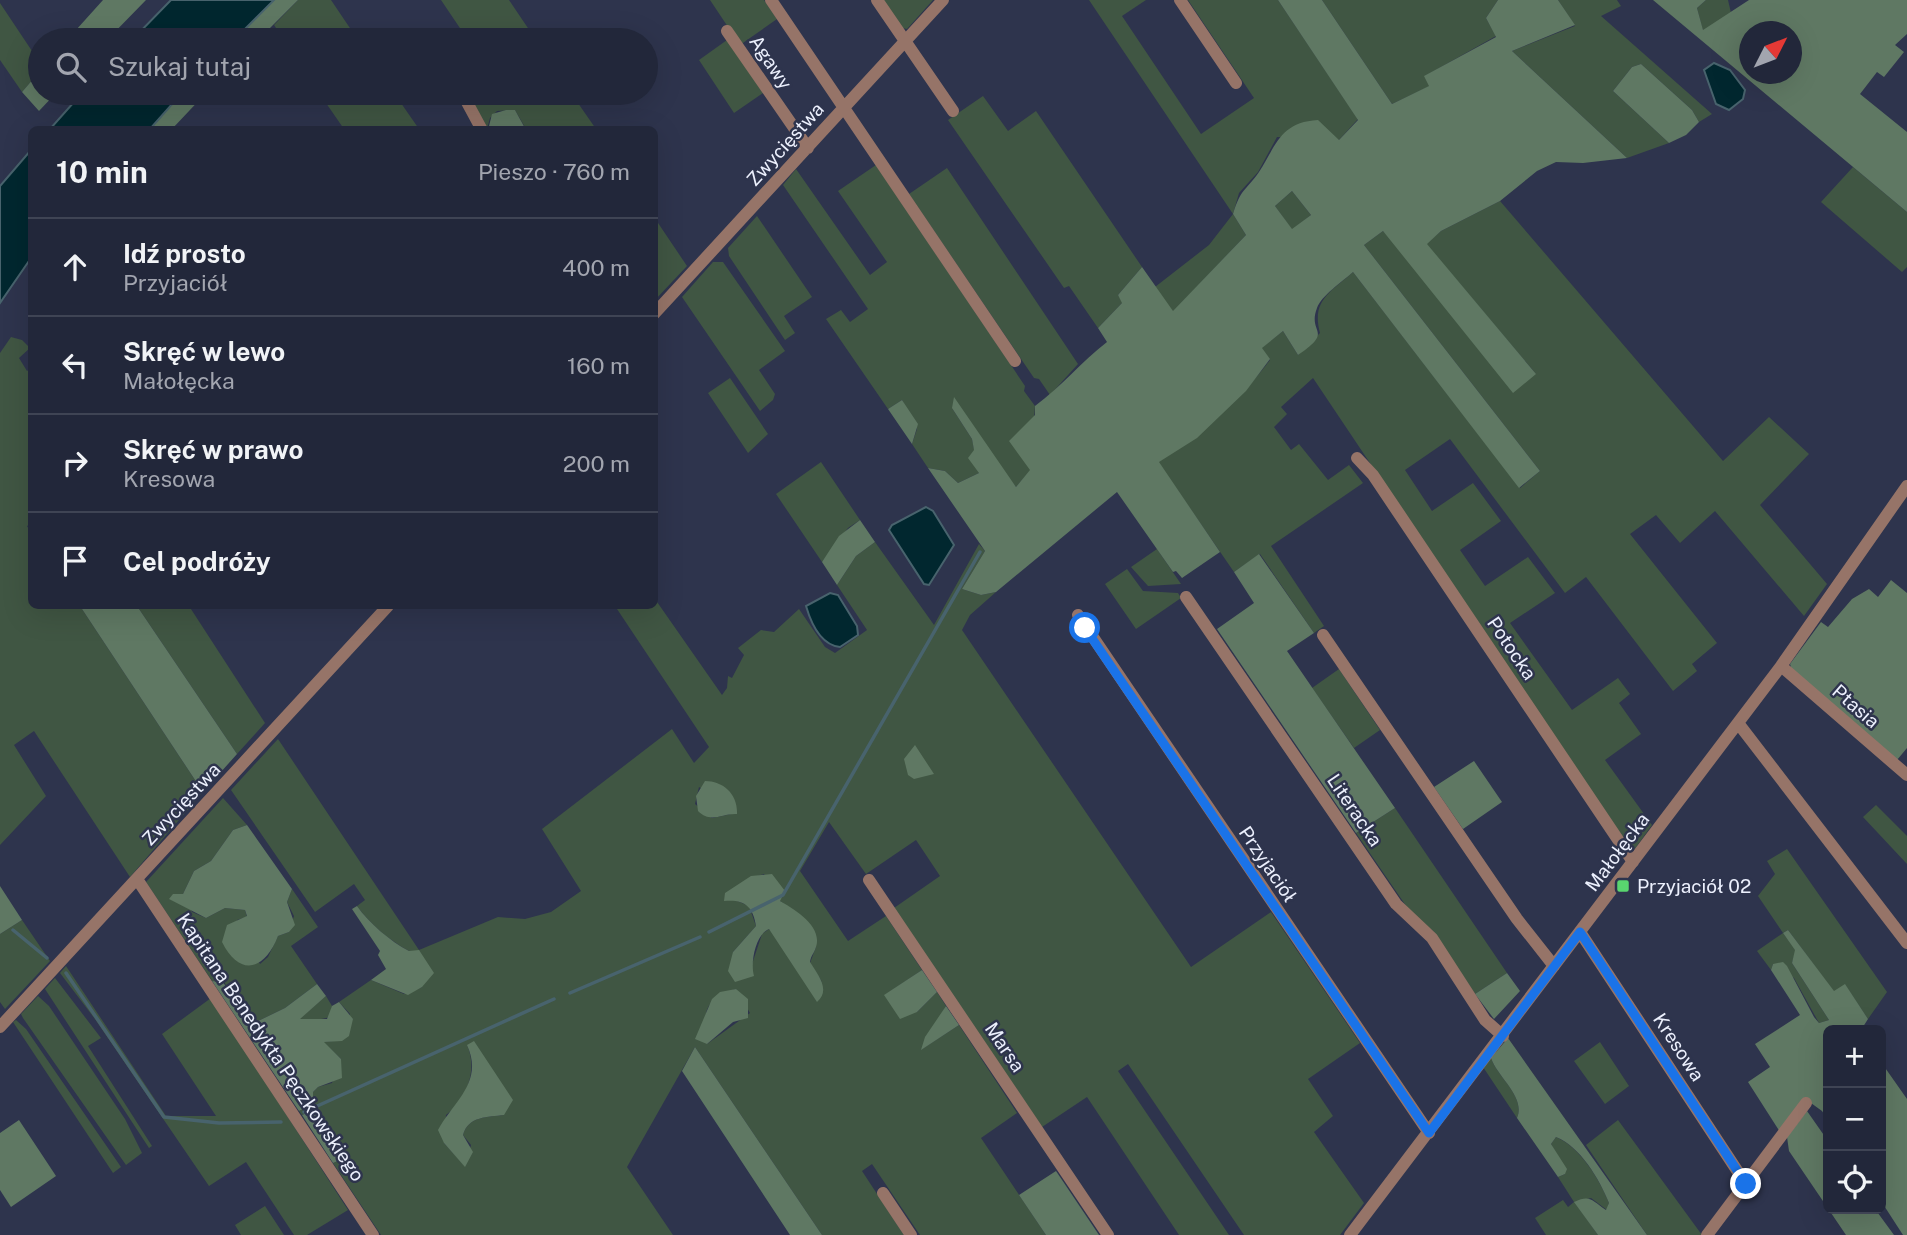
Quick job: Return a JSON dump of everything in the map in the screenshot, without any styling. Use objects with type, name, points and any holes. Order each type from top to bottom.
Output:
[{"type":"street","points":[[771,0],[1015,361]]},
{"type":"street","points":[[877,0],[953,111]]},
{"type":"street","name":"Zwycięstwa","points":[[658,310],[943,0]]},
{"type":"street","points":[[1180,0],[1236,83]]},
{"type":"street","name":"Agawy","points":[[727,32],[808,148]]},
{"type":"street","points":[[469,105],[480,126]]},
{"type":"street","name":"Potocka","points":[[1357,458],[1373,475],[1633,862]]},
{"type":"street","name":"Małołęcka","points":[[1350,1235],[1781,666],[1907,486]]},
{"type":"street","name":"Literacka","points":[[1186,597],[1396,904],[1432,938],[1485,1020],[1503,1036]]},
{"type":"street","name":"Zwycięstwa","points":[[0,1027],[385,609]]},
{"type":"street","name":"Przyjaciół","points":[[1078,615],[1429,1133]]},
{"type":"street","points":[[1323,635],[1502,898],[1554,967]]},
{"type":"street","name":"Ptasia","points":[[1781,666],[1907,775]]},
{"type":"street","points":[[1738,723],[1907,943]]},
{"type":"street","name":"Kapitana Benedykta Pęczkowskiego","points":[[137,879],[373,1235]]},
{"type":"street","name":"Marsa","points":[[870,880],[1108,1235]]},
{"type":"street","name":"Kresowa","points":[[1580,932],[1746,1184]]},
{"type":"street","points":[[1707,1235],[1806,1103]]},
{"type":"street","points":[[883,1193],[911,1235]]},
{"type":"shaded area","points":[[103,0],[146,0],[119,28],[78,28]]},
{"type":"shaded area","points":[[171,0],[274,0],[246,28],[144,28]]},
{"type":"shaded area","points":[[274,0],[298,0],[270,28],[246,28]]},
{"type":"shaded area","points":[[298,0],[331,0],[350,28],[276,28],[274,25]]},
{"type":"shaded area","points":[[441,0],[509,0],[528,28],[460,28]]},
{"type":"shaded area","points":[[710,0],[764,0],[777,19],[740,45]]},
{"type":"shaded area","points":[[883,0],[933,0],[907,29],[902,28]]},
{"type":"shaded area","points":[[1089,0],[1146,0],[1122,16],[1201,134],[1254,98],[1188,0],[1278,0],[1358,119],[1339,140],[1277,137],[1258,172],[1239,193],[1233,214]]},
{"type":"shaded area","points":[[1278,0],[1322,0],[1392,104],[1429,86],[1424,76],[1496,37],[1486,18],[1498,0],[1558,0],[1575,25],[1512,51],[1627,158],[1583,163],[1556,162],[1537,171],[1500,201],[1441,231],[1427,244],[1536,374],[1513,393],[1383,231],[1364,245],[1540,471],[1519,488],[1353,272],[1319,303],[1315,316],[1318,336],[1309,347],[1298,355],[1283,331],[1262,348],[1270,359],[1246,391],[1197,438],[1159,462],[1220,552],[1182,578],[1176,571],[1173,572],[1117,492],[996,592],[981,595],[962,589],[985,551],[928,468],[945,471],[958,483],[979,473],[968,458],[974,450],[972,439],[952,408],[954,397],[1016,487],[1030,470],[1009,441],[1035,415],[1035,406],[1107,342],[1098,328],[1122,303],[1118,295],[1142,267],[1173,311],[1246,235],[1233,214],[1236,206],[1287,130],[1295,125],[1318,120],[1339,140],[1358,120]],"holes":[[[1292,191],[1311,215],[1292,229],[1275,206]]]},
{"type":"shaded area","points":[[1322,0],[1498,0],[1486,18],[1496,36],[1425,76],[1430,86],[1392,104]]},
{"type":"shaded area","points":[[1558,0],[1617,0],[1621,6],[1601,16],[1712,114],[1699,122],[1692,110],[1641,64],[1632,67],[1613,91],[1669,143],[1627,158],[1512,51],[1575,26]]},
{"type":"shaded area","points":[[1653,0],[1706,0],[1697,8],[1703,30],[1749,0],[1907,0],[1907,34],[1895,45],[1904,52],[1884,77],[1877,72],[1860,94],[1907,132],[1907,212],[1754,84],[1802,84],[1802,21],[1739,21],[1739,72]]},
{"type":"shaded area","points":[[1706,0],[1728,0],[1731,13],[1703,31],[1697,8]]},
{"type":"shaded area","points":[[0,3],[28,45],[28,85],[22,92],[0,60]]},
{"type":"shaded area","points":[[727,40],[763,93],[734,113],[699,60]]},
{"type":"shaded area","points":[[1714,63],[1730,70],[1745,90],[1743,99],[1729,110],[1716,104],[1704,70]]},
{"type":"shaded area","points":[[1641,64],[1692,110],[1699,122],[1686,135],[1669,143],[1613,91],[1632,67]]},
{"type":"shaded area","points":[[28,85],[28,99],[22,92]]},
{"type":"shaded area","points":[[983,96],[1008,131],[1036,111],[1142,267],[1118,295],[1123,302],[1098,328],[1069,286],[1064,288],[948,120]]},
{"type":"shaded area","points":[[34,105],[45,105],[39,111]]},
{"type":"shaded area","points":[[71,105],[171,105],[153,126],[53,126]]},
{"type":"shaded area","points":[[172,105],[195,105],[175,126],[153,126]]},
{"type":"shaded area","points":[[327,105],[402,105],[417,126],[342,126]]},
{"type":"shaded area","points":[[474,105],[579,105],[594,126],[524,126],[515,110],[497,111],[485,126]]},
{"type":"shaded area","points":[[515,110],[524,126],[489,126],[492,114]]},
{"type":"shaded area","points":[[28,153],[28,262],[0,303],[0,186]]},
{"type":"shaded area","points":[[876,165],[1025,386],[1024,391],[1035,406],[1030,471],[1016,487],[952,408],[972,439],[979,473],[958,483],[945,471],[928,468],[912,444],[917,429],[902,400],[888,409],[826,319],[841,310],[850,322],[868,309],[783,185],[796,169],[870,275],[887,262],[838,191]]},
{"type":"shaded area","points":[[1853,167],[1907,212],[1907,267],[1902,272],[1821,202]]},
{"type":"shaded area","points":[[947,168],[1078,364],[1050,395],[1039,379],[1034,378],[909,194]]},
{"type":"shaded area","points":[[1292,191],[1311,215],[1292,230],[1275,206]]},
{"type":"shaded area","points":[[1500,201],[1723,461],[1769,417],[1809,454],[1760,505],[1827,584],[1804,616],[1715,511],[1680,543],[1656,515],[1630,534],[1717,643],[1692,664],[1697,671],[1673,691],[1586,577],[1565,593],[1450,439],[1405,470],[1432,511],[1473,483],[1501,521],[1460,550],[1485,586],[1528,557],[1555,593],[1510,623],[1572,710],[1618,678],[1630,694],[1619,703],[1641,734],[1605,760],[1652,825],[1634,850],[1622,839],[1313,378],[1281,407],[1287,414],[1274,427],[1291,450],[1299,444],[1328,480],[1349,465],[1363,483],[1271,546],[1324,626],[1314,633],[1260,554],[1234,572],[1158,462],[1205,428],[1245,390],[1270,360],[1261,348],[1283,331],[1298,355],[1320,333],[1318,312],[1321,304],[1331,291],[1353,272],[1520,488],[1540,471],[1364,245],[1383,231],[1536,374],[1426,244],[1441,231]]},
{"type":"shaded area","points":[[1233,214],[1246,235],[1173,312],[1155,287],[1209,245]]},
{"type":"shaded area","points":[[757,216],[812,297],[784,316],[795,333],[785,340],[729,256],[728,248]]},
{"type":"shaded area","points":[[658,223],[687,266],[658,297]]},
{"type":"shaded area","points":[[713,262],[723,262],[785,351],[759,370],[775,394],[773,400],[760,411],[682,297]]},
{"type":"shaded area","points":[[11,337],[22,340],[28,346],[28,350],[19,358],[28,370],[28,609],[82,609],[203,792],[130,877],[34,731],[14,745],[46,796],[0,845],[0,353]]},
{"type":"shaded area","points":[[730,378],[768,434],[748,453],[708,393]]},
{"type":"shaded area","points":[[902,400],[918,424],[912,444],[888,409]]},
{"type":"shaded area","points":[[821,462],[860,520],[848,528],[822,562],[776,494]]},
{"type":"shaded area","points":[[926,507],[933,511],[954,545],[929,585],[924,584],[889,530],[892,525]]},
{"type":"shaded area","points":[[860,520],[875,542],[856,556],[837,585],[822,562],[839,536]]},
{"type":"shaded area","points":[[875,542],[934,625],[979,544],[985,551],[962,589],[981,595],[996,592],[970,615],[962,630],[1191,967],[1271,912],[1360,1043],[1308,1079],[1333,1116],[1314,1132],[1364,1203],[1340,1235],[1244,1235],[1128,1064],[1118,1071],[1229,1235],[1179,1235],[1087,1097],[1042,1127],[894,908],[940,876],[916,840],[866,874],[829,822],[800,871],[848,941],[886,916],[922,970],[885,995],[917,1012],[937,992],[946,1006],[922,1049],[959,1025],[1017,1113],[981,1138],[1046,1235],[920,1235],[872,1164],[862,1171],[904,1235],[822,1235],[695,1047],[627,1167],[673,1235],[381,1235],[333,1163],[345,1158],[317,1109],[302,1115],[299,1111],[313,1104],[313,1092],[318,1087],[332,1083],[341,1059],[323,1042],[342,1040],[350,1014],[339,1002],[371,980],[404,994],[422,987],[419,951],[409,951],[402,947],[368,919],[357,906],[365,900],[354,884],[315,912],[231,790],[278,739],[419,950],[498,917],[525,919],[551,912],[581,891],[542,829],[672,729],[694,763],[709,747],[617,609],[658,609],[658,603],[722,695],[727,688],[728,676],[732,678],[744,655],[738,648],[761,630],[774,632],[799,609],[825,647],[835,653],[867,630],[837,585],[856,556]],"holes":[[[699,787],[736,813],[712,818],[695,804]],[[764,874],[780,901],[797,913],[816,947],[810,963],[822,982],[769,929],[762,934],[751,967],[733,952],[756,926],[749,906],[735,900],[758,876]],[[736,989],[750,1013],[707,1044],[705,1024],[711,1002]],[[467,1045],[504,1115],[485,1117],[469,1124],[463,1135],[471,1145],[465,1166],[444,1143],[446,1115],[465,1093],[471,1074]]]},
{"type":"shaded area","points":[[1157,549],[1181,584],[1148,586],[1131,567]]},
{"type":"shaded area","points":[[1259,554],[1314,633],[1287,651],[1395,808],[1356,833],[1217,629],[1254,603],[1234,572]]},
{"type":"shaded area","points":[[1127,569],[1143,591],[1178,593],[1181,598],[1136,629],[1105,584]]},
{"type":"shaded area","points":[[1891,580],[1907,593],[1907,748],[1897,760],[1792,670],[1790,664],[1821,622],[1828,627],[1852,599],[1869,589],[1878,597]]},
{"type":"shaded area","points":[[830,593],[838,595],[857,626],[858,635],[840,647],[822,638],[806,606]]},
{"type":"shaded area","points":[[82,609],[139,609],[237,754],[203,792]]},
{"type":"shaded area","points":[[139,609],[191,609],[265,723],[237,754]]},
{"type":"shaded area","points":[[1339,669],[1380,730],[1354,748],[1312,688]]},
{"type":"shaded area","points":[[915,745],[934,774],[914,779],[908,775],[904,759]]},
{"type":"shaded area","points":[[1474,761],[1502,802],[1463,829],[1434,787]]},
{"type":"shaded area","points":[[705,781],[718,783],[728,790],[735,800],[737,814],[707,817],[698,811],[696,796]]},
{"type":"shaded area","points":[[223,798],[247,825],[233,830],[211,861],[194,871],[183,894],[192,912],[206,918],[225,908],[245,910],[247,917],[237,920],[260,964],[268,957],[278,936],[289,932],[294,916],[287,902],[292,889],[318,927],[291,946],[317,984],[285,1008],[254,1023],[247,1019],[224,982],[212,981],[146,882]]},
{"type":"shaded area","points":[[1876,805],[1907,836],[1907,864],[1863,817]]},
{"type":"shaded area","points":[[1395,808],[1507,973],[1475,994],[1433,931],[1413,916],[1356,833]]},
{"type":"shaded area","points":[[247,825],[292,889],[287,902],[295,925],[289,932],[278,936],[266,956],[252,965],[237,961],[222,942],[227,925],[247,916],[245,910],[225,908],[206,918],[169,899],[173,894],[183,894],[194,871],[211,861],[233,830]]},
{"type":"shaded area","points":[[1787,849],[1887,992],[1868,1019],[1845,985],[1834,992],[1788,930],[1783,933],[1758,896],[1775,874],[1767,861]]},
{"type":"shaded area","points":[[772,874],[785,891],[780,901],[806,919],[815,932],[816,947],[810,962],[823,987],[823,993],[817,1002],[769,929],[761,936],[755,949],[754,976],[735,982],[728,971],[733,952],[756,926],[750,909],[737,901],[724,901],[725,893],[751,876]]},
{"type":"shaded area","points":[[0,886],[22,920],[0,934]]},
{"type":"shaded area","points":[[357,906],[374,925],[395,942],[409,951],[419,950],[434,973],[422,987],[408,995],[371,980],[386,969],[378,955],[380,951],[352,909]]},
{"type":"shaded area","points":[[22,920],[50,961],[5,1009],[0,1002],[0,934]]},
{"type":"shaded area","points":[[1788,930],[1834,991],[1845,984],[1868,1019],[1864,1025],[1823,1025],[1823,1112],[1804,1098],[1780,1132],[1748,1082],[1770,1067],[1755,1044],[1800,1015],[1771,970],[1773,964],[1783,962],[1787,966],[1819,1023],[1829,1020],[1792,963],[1795,950],[1783,933]]},
{"type":"shaded area","points":[[1783,933],[1796,950],[1792,963],[1829,1020],[1819,1023],[1794,978],[1773,964],[1771,970],[1757,951]]},
{"type":"shaded area","points":[[66,966],[166,1116],[216,1116],[162,1034],[211,998],[348,1210],[307,1235],[294,1235],[246,1162],[209,1186],[95,1019],[60,973]]},
{"type":"shaded area","points":[[922,970],[937,992],[917,1012],[900,1019],[884,995]]},
{"type":"shaded area","points":[[1507,973],[1520,991],[1494,1019],[1475,994]]},
{"type":"shaded area","points":[[55,978],[101,1038],[88,1046],[152,1146],[149,1148],[45,989]]},
{"type":"shaded area","points":[[212,981],[223,982],[246,1019],[254,1023],[285,1008],[317,984],[326,996],[300,1019],[327,1019],[332,1006],[339,1002],[353,1019],[349,1036],[342,1041],[324,1042],[341,1059],[342,1078],[318,1087],[313,1092],[313,1104],[299,1111]]},
{"type":"shaded area","points":[[736,989],[748,999],[748,1018],[733,1022],[707,1044],[695,1039],[712,999],[720,992]]},
{"type":"shaded area","points":[[38,996],[49,1006],[125,1119],[142,1153],[126,1165],[23,1018],[21,1014]]},
{"type":"shaded area","points":[[326,996],[332,1006],[331,1017],[307,1022],[299,1019]]},
{"type":"shaded area","points":[[946,1006],[959,1025],[921,1050],[925,1037]]},
{"type":"shaded area","points":[[16,1020],[26,1029],[121,1167],[113,1173],[13,1022]]},
{"type":"shaded area","points":[[1508,1038],[1647,1235],[1598,1235],[1574,1202],[1588,1199],[1606,1210],[1609,1203],[1595,1174],[1573,1148],[1556,1137],[1551,1144],[1567,1169],[1565,1174],[1558,1177],[1517,1118],[1519,1110],[1515,1095],[1491,1058]]},
{"type":"shaded area","points":[[474,1041],[513,1100],[504,1115],[485,1117],[469,1124],[463,1135],[473,1152],[465,1167],[444,1143],[438,1130],[470,1081],[471,1058],[467,1045]]},
{"type":"shaded area","points":[[1600,1042],[1629,1086],[1605,1104],[1574,1061]]},
{"type":"shaded area","points":[[695,1047],[822,1235],[790,1235],[682,1071]]},
{"type":"shaded area","points":[[1491,1058],[1515,1095],[1519,1110],[1517,1118],[1483,1067]]},
{"type":"shaded area","points":[[1886,1069],[1907,1099],[1907,1235],[1903,1235],[1886,1209]]},
{"type":"shaded area","points":[[317,1109],[345,1158],[333,1163],[302,1115]]},
{"type":"shaded area","points":[[1807,1111],[1823,1134],[1823,1201],[1789,1151],[1787,1137]]},
{"type":"shaded area","points":[[19,1120],[56,1176],[11,1207],[0,1190],[0,1133]]},
{"type":"shaded area","points":[[1618,1120],[1702,1235],[1647,1235],[1586,1145]]},
{"type":"shaded area","points":[[1556,1137],[1581,1156],[1609,1203],[1607,1210],[1591,1198],[1575,1202],[1598,1235],[1546,1235],[1535,1218],[1563,1200],[1568,1207],[1574,1202],[1558,1177],[1565,1174],[1551,1144]]},
{"type":"shaded area","points":[[1056,1171],[1099,1235],[1046,1235],[1019,1195]]},
{"type":"shaded area","points":[[265,1206],[284,1235],[241,1235],[235,1225]]},
{"type":"shaded area","points":[[1831,1214],[1879,1214],[1894,1235],[1846,1235]]},
{"type":"waterway","points":[[709,932],[783,895],[980,552]]},
{"type":"waterway","points":[[13,930],[47,958]]},
{"type":"waterway","points":[[570,993],[700,937]]},
{"type":"waterway","points":[[66,973],[164,1117],[219,1123],[281,1122]]},
{"type":"waterway","points":[[304,1112],[554,999]]},
{"type":"place","name":"Przyjaciół 02","points":[[1623,886]]},
{"type":"route","points":[[1085,628],[1429,1133],[1580,932],[1746,1184]]}]
